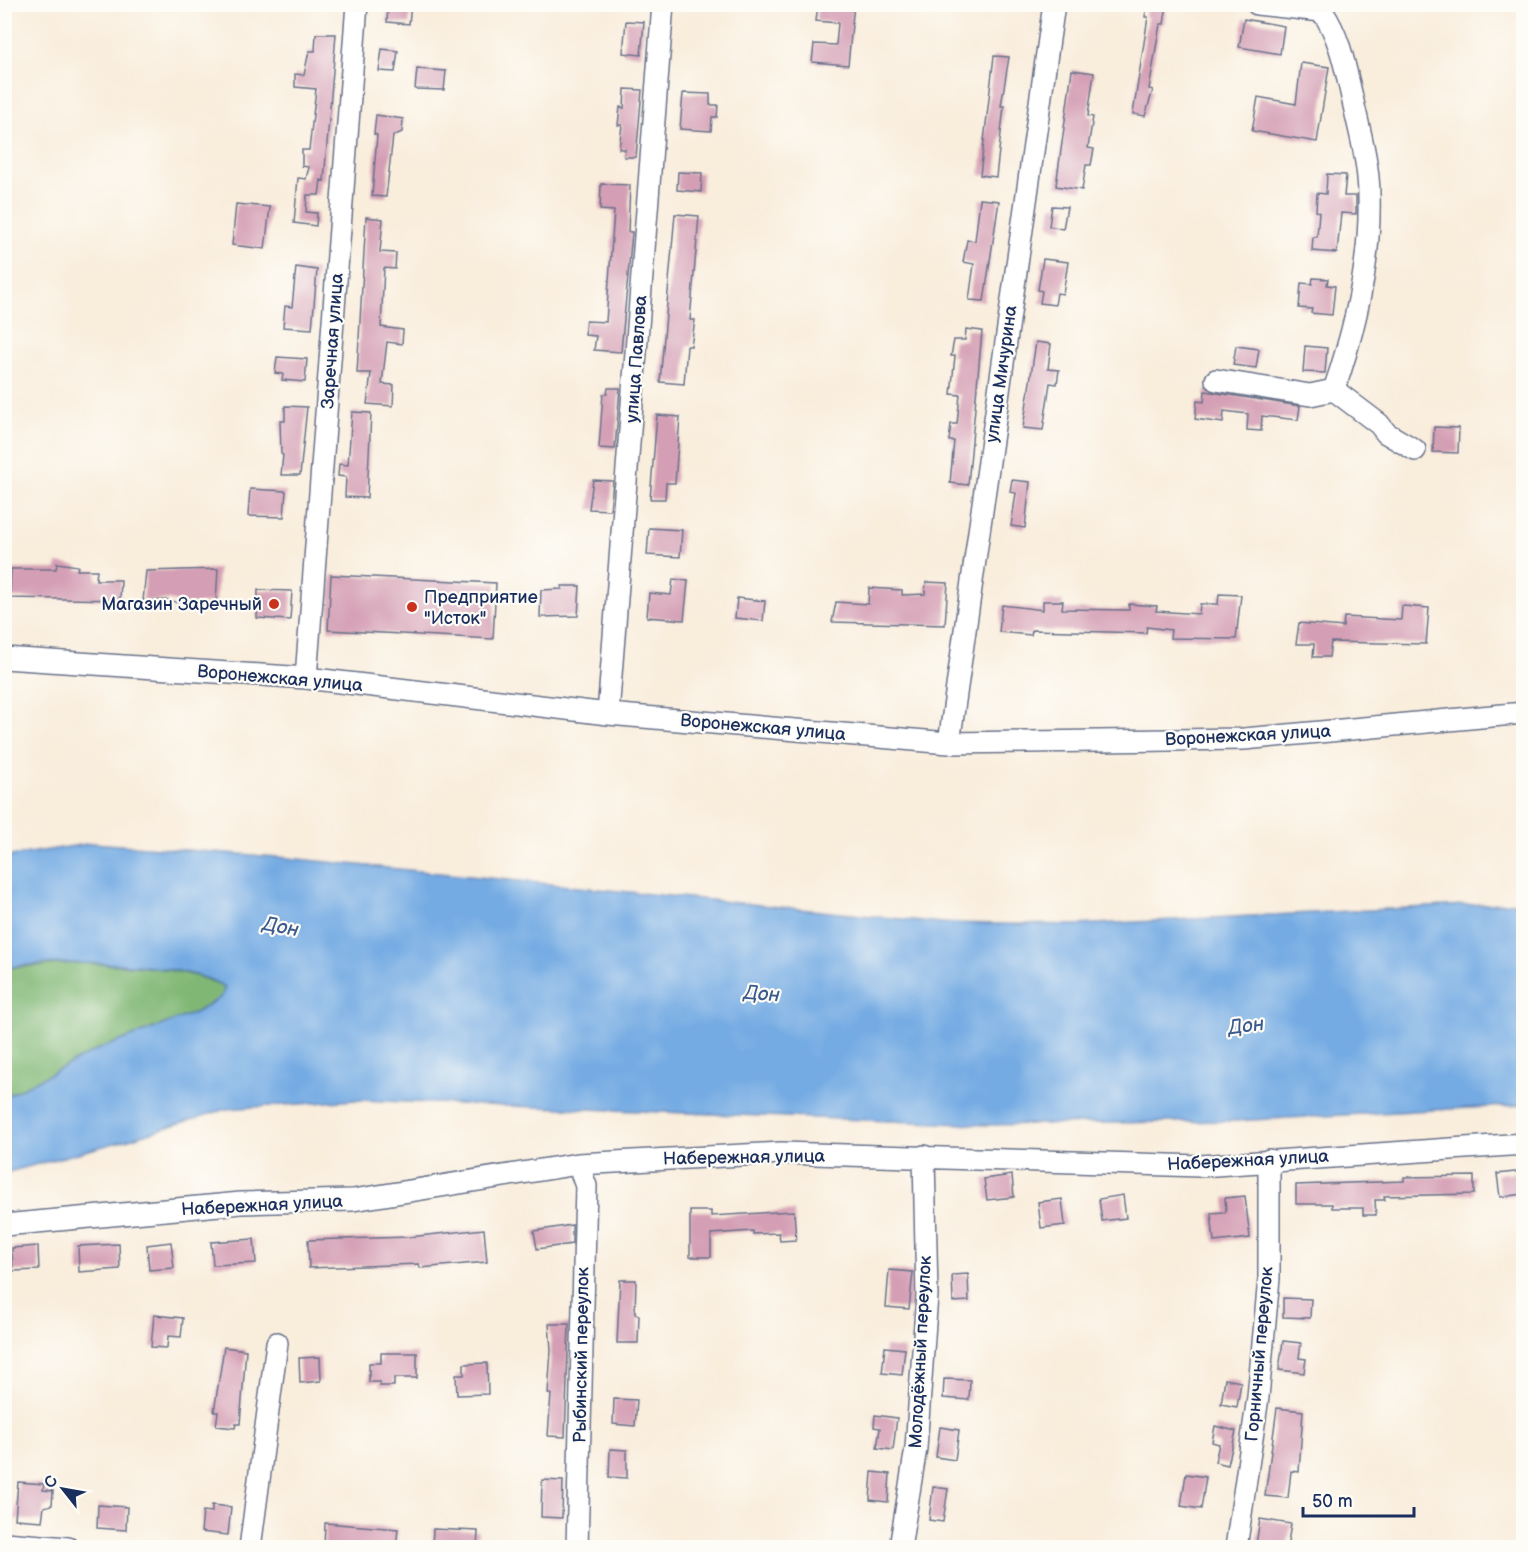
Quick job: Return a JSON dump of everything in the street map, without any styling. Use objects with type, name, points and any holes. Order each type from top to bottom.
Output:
[{"type":"street","name":"Заречная улица","points":[[306,678],[357,4]]},
{"type":"street","name":"улица Павлова","points":[[608,714],[663,4]]},
{"type":"street","name":"улица Мичурина","points":[[949,743],[1054,4]]},
{"type":"street","points":[[1257,4],[1322,12],[1335,29],[1364,152],[1369,196],[1365,254],[1353,334],[1334,390]]},
{"type":"street","points":[[1216,380],[1310,395],[1334,390],[1379,424],[1386,434],[1415,450]]},
{"type":"street","name":"Воронежская улица","points":[[4,658],[306,678],[608,714],[949,743],[1244,739],[1524,713]]},
{"type":"street","name":"Набережная улица","points":[[4,1226],[241,1203],[353,1200],[578,1164],[781,1153],[1200,1166],[1524,1144]]},
{"type":"street","name":"Молодёжный переулок","points":[[900,1548],[916,1448],[927,1295],[924,1156]]},
{"type":"street","name":"Горничный переулок","points":[[1236,1548],[1258,1397],[1269,1278],[1269,1160]]},
{"type":"street","name":"Рыбинский переулок","points":[[577,1548],[586,1186],[578,1164]]},
{"type":"street","points":[[250,1548],[277,1343]]},
{"type":"street","points":[[4,1543],[56,1547]]},
{"type":"green space","points":[[80,963],[173,971],[191,974],[225,987],[221,997],[197,1012],[99,1049],[5,1097],[5,968]]},
{"type":"water","name":"Дон","points":[[93,843],[278,857],[942,923],[1077,925],[1523,902],[1523,1105],[1235,1121],[988,1125],[357,1100],[226,1109],[126,1140],[5,1173],[5,1097],[99,1049],[197,1012],[221,997],[225,987],[180,971],[118,964],[54,963],[5,968],[5,857]]},
{"type":"building","points":[[388,4],[411,4],[409,24],[387,22]]},
{"type":"building","points":[[818,4],[854,4],[848,65],[812,62],[814,44],[836,45],[838,23],[816,21]]},
{"type":"building","points":[[1147,4],[1167,4],[1164,24],[1160,24],[1149,89],[1153,90],[1145,116],[1133,114],[1148,17],[1145,17]]},
{"type":"building","points":[[1244,19],[1284,26],[1280,54],[1239,47]]},
{"type":"building","points":[[626,21],[644,22],[641,55],[623,53]]},
{"type":"building","points":[[316,34],[336,34],[324,181],[321,180],[319,195],[307,195],[306,212],[317,213],[316,226],[294,223],[298,178],[306,179],[309,167],[302,166],[302,150],[309,150],[316,89],[295,87],[295,74],[304,75],[309,51],[315,51]]},
{"type":"building","points":[[382,49],[398,51],[395,72],[379,71]]},
{"type":"building","points":[[994,56],[1009,57],[1001,106],[1004,106],[996,177],[980,175]]},
{"type":"building","points":[[1301,63],[1329,67],[1317,142],[1252,131],[1258,97],[1296,104]]},
{"type":"building","points":[[417,69],[446,71],[444,90],[415,89]]},
{"type":"building","points":[[1072,70],[1094,73],[1088,116],[1093,117],[1088,148],[1094,149],[1091,165],[1086,165],[1082,190],[1056,186]]},
{"type":"building","points":[[625,89],[642,90],[636,157],[624,157],[625,149],[619,149],[622,125],[618,125],[620,107],[624,108]]},
{"type":"building","points":[[683,93],[710,94],[710,105],[718,105],[717,117],[712,117],[711,131],[680,129]]},
{"type":"building","points":[[376,115],[403,119],[402,132],[393,136],[386,197],[372,196],[377,135],[374,134]]},
{"type":"building","points":[[678,172],[702,173],[701,192],[677,190]]},
{"type":"building","points":[[1327,174],[1346,175],[1344,196],[1356,196],[1356,214],[1341,213],[1337,253],[1312,251],[1313,237],[1317,237],[1319,212],[1316,211],[1317,193],[1326,194]]},
{"type":"building","points":[[601,184],[630,185],[628,232],[632,232],[621,352],[594,350],[596,336],[585,335],[586,321],[606,322],[614,211],[600,210]]},
{"type":"building","points":[[980,199],[999,201],[984,301],[969,300],[974,264],[963,262],[967,240],[975,241]]},
{"type":"building","points":[[236,204],[270,207],[265,249],[232,245]]},
{"type":"building","points":[[1052,206],[1067,207],[1063,229],[1049,226]]},
{"type":"building","points":[[675,214],[699,216],[690,320],[695,320],[691,346],[687,346],[684,384],[660,382]]},
{"type":"building","points":[[366,217],[383,219],[380,252],[396,253],[395,269],[384,268],[381,327],[403,330],[402,344],[387,342],[382,384],[394,385],[393,406],[367,404],[371,373],[357,373]]},
{"type":"building","points":[[1043,259],[1068,262],[1063,294],[1057,293],[1055,305],[1040,303],[1042,291],[1038,290]]},
{"type":"building","points":[[296,267],[317,270],[312,329],[283,327],[285,306],[292,307]]},
{"type":"building","points":[[1313,278],[1328,279],[1327,285],[1335,286],[1332,315],[1311,313],[1312,309],[1299,308],[1301,283],[1312,284]]},
{"type":"building","points":[[966,329],[982,331],[968,485],[950,483],[954,441],[949,441],[951,424],[957,424],[960,395],[951,394],[955,356],[951,356],[954,340],[965,340]]},
{"type":"building","points":[[1036,342],[1051,344],[1048,369],[1059,370],[1057,384],[1050,383],[1043,430],[1023,428]]},
{"type":"building","points":[[1236,346],[1259,349],[1256,368],[1233,365]]},
{"type":"building","points":[[1305,346],[1327,348],[1325,373],[1303,372]]},
{"type":"building","points":[[277,357],[307,359],[305,382],[282,380],[283,374],[275,373]]},
{"type":"building","points":[[608,388],[620,388],[615,449],[599,448],[603,394],[607,394]]},
{"type":"building","points":[[1205,391],[1300,406],[1298,420],[1262,416],[1261,431],[1247,430],[1248,414],[1224,411],[1223,423],[1195,419],[1197,401],[1204,402]]},
{"type":"building","points":[[285,406],[307,407],[300,475],[281,475],[283,455],[281,454],[280,421],[285,421]]},
{"type":"building","points":[[352,412],[371,413],[367,498],[345,497],[346,477],[338,476],[339,464],[348,465]]},
{"type":"building","points":[[657,415],[680,417],[675,483],[666,483],[665,499],[650,499]]},
{"type":"building","points":[[1434,427],[1459,428],[1458,453],[1433,452]]},
{"type":"building","points":[[593,480],[613,481],[610,510],[589,509]]},
{"type":"building","points":[[1012,480],[1030,482],[1025,528],[1011,526],[1016,493],[1010,492]]},
{"type":"building","points":[[250,489],[286,491],[284,517],[248,516]]},
{"type":"building","points":[[649,528],[682,530],[680,557],[647,555]]},
{"type":"building","points":[[57,563],[78,566],[77,570],[97,570],[96,580],[121,580],[120,600],[10,598],[11,569],[56,569]]},
{"type":"building","points":[[218,569],[216,602],[187,605],[168,600],[143,601],[146,571]]},
{"type":"building","name":"Предприятие \"Исток\"","points":[[331,575],[496,583],[493,639],[328,630]]},
{"type":"building","points":[[673,579],[688,581],[684,620],[647,617],[649,593],[671,595]]},
{"type":"building","points":[[926,582],[948,583],[945,625],[832,622],[836,602],[868,604],[869,588],[902,590],[902,595],[925,594]]},
{"type":"building","points":[[562,586],[580,586],[578,616],[540,617],[541,590],[562,589]]},
{"type":"building","name":"Магазин Заречный","points":[[258,590],[292,591],[290,620],[257,618]]},
{"type":"building","points":[[1219,594],[1241,595],[1236,639],[1170,638],[1171,630],[1147,627],[1146,633],[1032,630],[1031,635],[999,632],[1002,605],[1043,610],[1043,601],[1063,601],[1062,609],[1129,610],[1129,604],[1157,606],[1156,611],[1199,614],[1200,604],[1218,604]]},
{"type":"building","points":[[737,598],[765,601],[763,621],[735,618]]},
{"type":"building","points":[[1402,606],[1429,608],[1426,644],[1331,642],[1329,657],[1313,657],[1314,644],[1296,644],[1299,623],[1343,627],[1344,617],[1401,620]]},
{"type":"building","points":[[1524,1171],[1524,1194],[1500,1197],[1497,1174]]},
{"type":"building","points":[[1012,1175],[1014,1197],[987,1200],[984,1179]]},
{"type":"building","points":[[1474,1176],[1474,1194],[1384,1196],[1385,1200],[1375,1200],[1376,1215],[1363,1215],[1363,1208],[1332,1208],[1332,1204],[1296,1204],[1296,1185],[1404,1181],[1404,1177]]},
{"type":"building","points":[[1123,1195],[1126,1218],[1102,1221],[1099,1199]]},
{"type":"building","points":[[1245,1196],[1250,1238],[1214,1242],[1211,1213],[1226,1212],[1225,1198]]},
{"type":"building","points":[[1062,1199],[1065,1225],[1041,1228],[1038,1202]]},
{"type":"building","points":[[690,1211],[711,1211],[711,1216],[794,1211],[796,1240],[780,1241],[779,1233],[753,1234],[753,1231],[711,1234],[711,1257],[690,1257]]},
{"type":"building","points":[[572,1225],[572,1244],[537,1249],[534,1231]]},
{"type":"building","points":[[484,1229],[487,1262],[420,1268],[419,1264],[309,1268],[308,1240],[409,1237]]},
{"type":"building","points":[[254,1239],[256,1263],[213,1265],[211,1242]]},
{"type":"building","points":[[171,1242],[174,1268],[149,1270],[147,1245]]},
{"type":"building","points":[[119,1244],[120,1269],[79,1272],[78,1246]]},
{"type":"building","points":[[38,1246],[39,1270],[13,1271],[12,1248]]},
{"type":"building","points":[[889,1270],[913,1272],[909,1309],[886,1307]]},
{"type":"building","points":[[968,1274],[969,1301],[953,1302],[952,1275]]},
{"type":"building","points":[[620,1280],[636,1280],[635,1314],[639,1315],[638,1343],[617,1343]]},
{"type":"building","points":[[1283,1298],[1311,1299],[1310,1318],[1283,1317]]},
{"type":"building","points":[[154,1315],[183,1318],[181,1337],[168,1336],[167,1348],[151,1347]]},
{"type":"building","points":[[549,1324],[569,1324],[565,1437],[548,1436],[551,1394],[548,1394],[551,1350]]},
{"type":"building","points":[[1283,1341],[1301,1343],[1299,1358],[1306,1359],[1304,1373],[1279,1370]]},
{"type":"building","points":[[224,1347],[246,1350],[240,1424],[236,1424],[235,1428],[216,1426],[218,1412],[214,1412]]},
{"type":"building","points":[[885,1347],[905,1349],[902,1375],[882,1373]]},
{"type":"building","points":[[381,1353],[417,1353],[417,1378],[394,1378],[394,1386],[380,1386],[380,1382],[369,1382],[369,1363],[381,1363]]},
{"type":"building","points":[[320,1357],[321,1381],[300,1383],[299,1358]]},
{"type":"building","points":[[487,1363],[488,1394],[457,1395],[456,1375],[464,1375],[464,1364]]},
{"type":"building","points":[[944,1379],[970,1380],[969,1400],[943,1398]]},
{"type":"building","points":[[1225,1379],[1241,1382],[1237,1407],[1221,1404]]},
{"type":"building","points":[[614,1399],[637,1400],[635,1426],[613,1424]]},
{"type":"building","points":[[1277,1408],[1303,1411],[1299,1472],[1291,1471],[1288,1498],[1265,1496]]},
{"type":"building","points":[[875,1415],[897,1418],[893,1450],[877,1448],[880,1428],[874,1427]]},
{"type":"building","points":[[1215,1426],[1236,1431],[1228,1465],[1215,1462],[1219,1444],[1212,1442]]},
{"type":"building","points":[[940,1427],[959,1430],[955,1460],[936,1457]]},
{"type":"building","points":[[610,1449],[627,1450],[627,1478],[609,1477]]},
{"type":"building","points":[[872,1472],[890,1474],[888,1502],[870,1500]]},
{"type":"building","points":[[1186,1474],[1206,1477],[1201,1509],[1181,1506]]},
{"type":"building","points":[[542,1480],[563,1481],[562,1518],[541,1517]]},
{"type":"building","points":[[18,1482],[44,1484],[43,1490],[53,1491],[52,1505],[44,1507],[42,1521],[15,1519]]},
{"type":"building","points":[[933,1487],[948,1489],[943,1522],[929,1520]]},
{"type":"building","points":[[98,1505],[127,1507],[126,1530],[97,1528]]},
{"type":"building","points":[[212,1505],[231,1507],[228,1535],[201,1532],[203,1511],[212,1512]]},
{"type":"building","points":[[1260,1519],[1291,1524],[1287,1548],[1256,1545]]},
{"type":"building","points":[[325,1523],[398,1529],[396,1548],[324,1548]]},
{"type":"building","points":[[433,1529],[478,1531],[477,1548],[432,1548]]},
{"type":"place","name":"Магазин Заречный","points":[[274,604]]},
{"type":"place","name":"Предприятие \"Исток\"","points":[[412,607]]}]
